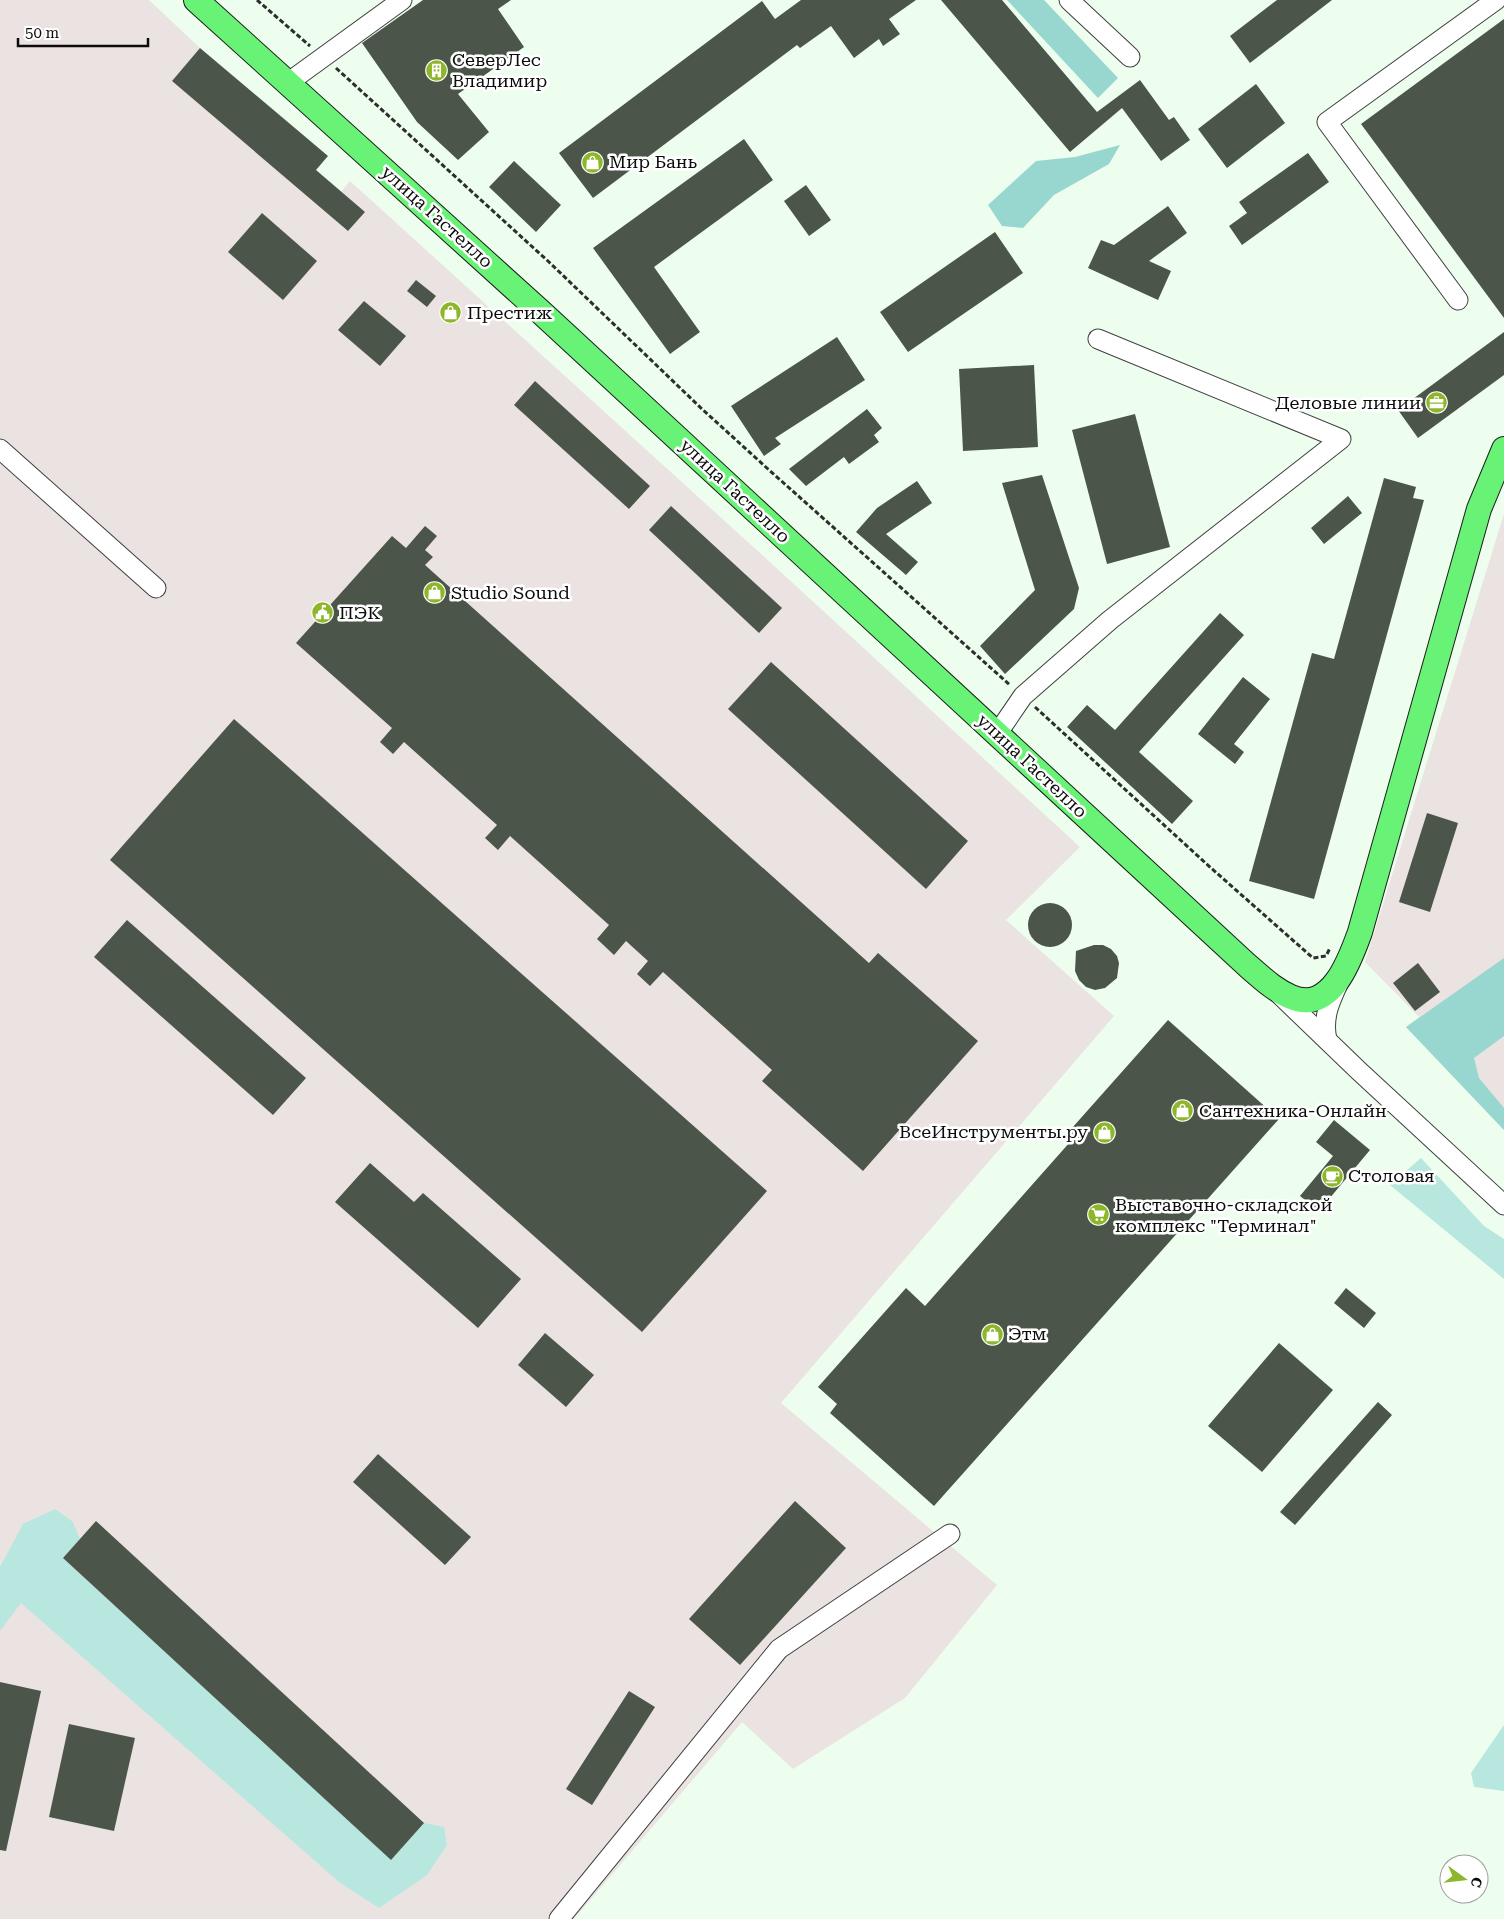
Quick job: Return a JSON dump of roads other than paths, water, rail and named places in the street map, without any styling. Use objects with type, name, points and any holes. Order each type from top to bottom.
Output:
[{"type":"main road","name":"улица Гастелло","points":[[196,0],[551,320],[1271,986],[1290,997],[1301,1000],[1314,998],[1330,990],[1341,976]]},
{"type":"main road","points":[[1341,976],[1350,959],[1360,932],[1479,509],[1504,449]]},
{"type":"street","points":[[289,82],[402,0]]},
{"type":"street","points":[[1069,0],[1130,58]]},
{"type":"street","points":[[1458,300],[1327,122],[1496,0]]},
{"type":"street","points":[[997,734],[1023,696],[1110,620],[1341,438],[1098,338]]},
{"type":"street","points":[[0,449],[156,588]]},
{"type":"street","points":[[1326,1040],[1325,1017],[1341,976]]},
{"type":"street","name":"улица Гастелло","points":[[1271,986],[1326,1040],[1504,1205]]},
{"type":"street","points":[[559,1919],[779,1649],[950,1534]]},
{"type":"place","name":"СеверЛес Владимир","points":[[436,70]]},
{"type":"place","name":"Мир Бань","points":[[593,162]]},
{"type":"place","name":"Престиж","points":[[451,313]]},
{"type":"place","name":"Деловые линии","points":[[1437,403]]},
{"type":"place","name":"Studio Sound","points":[[435,593]]},
{"type":"place","name":"ПЭК","points":[[323,613]]},
{"type":"place","name":"Сантехника-Онлайн","points":[[1183,1111]]},
{"type":"place","name":"ВсеИнструменты.ру","points":[[1104,1132]]},
{"type":"place","name":"Столовая","points":[[1332,1176]]},
{"type":"place","name":"Выставочно-складской комплекс \"Терминал\"","points":[[1099,1215]]},
{"type":"place","name":"Этм","points":[[992,1334]]}]
